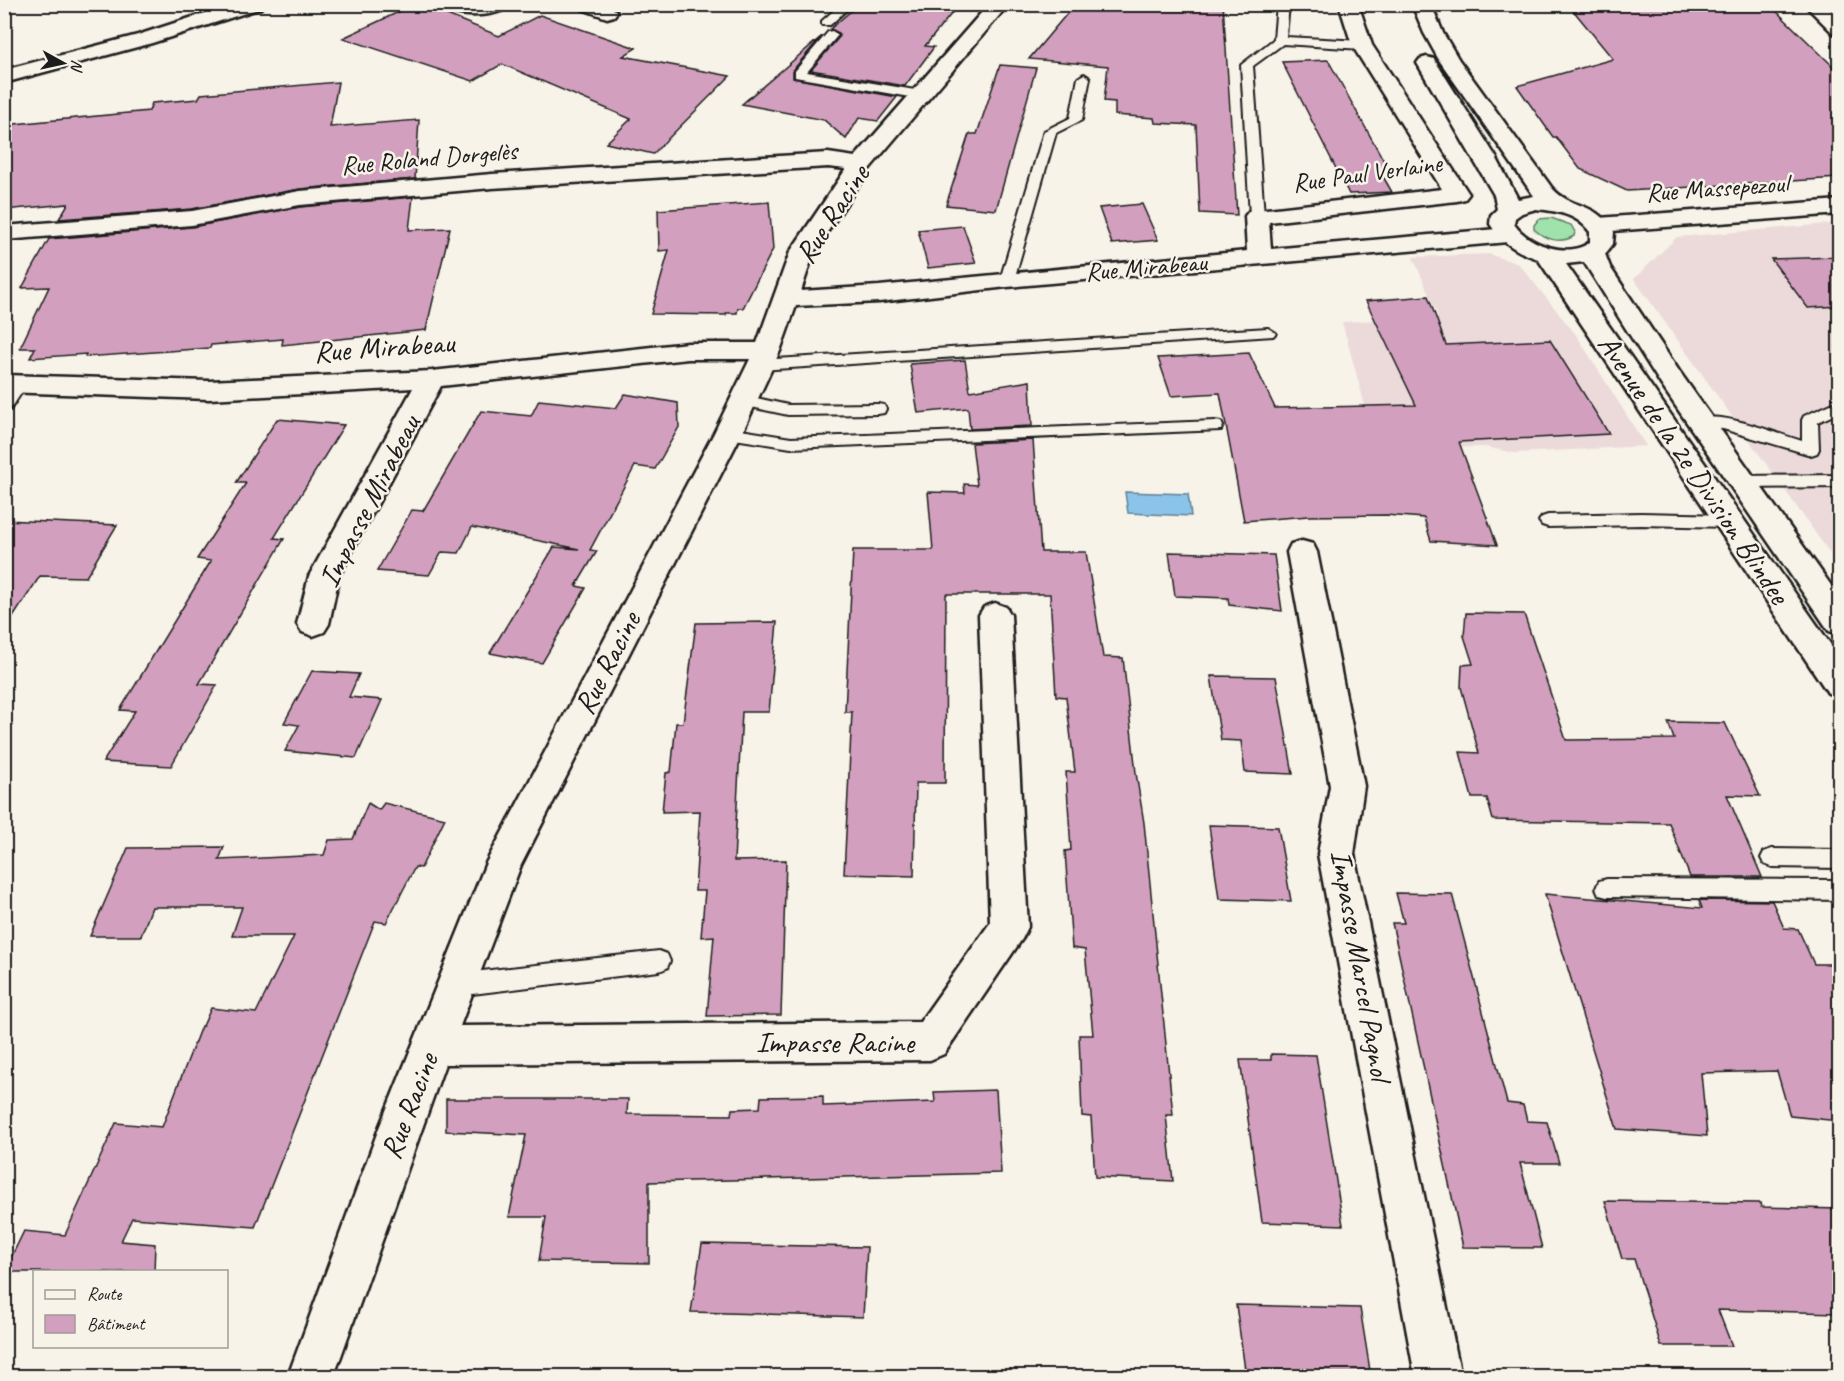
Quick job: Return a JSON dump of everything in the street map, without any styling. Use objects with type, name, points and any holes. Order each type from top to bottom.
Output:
[{"type":"street","points":[[4,77],[145,39],[254,4]]},
{"type":"street","points":[[447,4],[461,10],[488,10],[502,4]]},
{"type":"street","points":[[586,4],[606,12]]},
{"type":"street","name":"Rue Paul Verlaine","points":[[1259,257],[1257,216],[1457,194],[1362,45],[1348,4]]},
{"type":"street","points":[[1421,4],[1436,38],[1450,61],[1536,185],[1554,204]]},
{"type":"street","points":[[1813,4],[1839,29]]},
{"type":"street","name":"Rue Racine","points":[[311,1377],[400,1128],[504,863],[728,433],[764,358],[802,252],[861,164],[998,8]]},
{"type":"street","points":[[1420,51],[1485,157],[1506,195],[1509,210]]},
{"type":"street","name":"Rue Roland Dorgelès","points":[[4,233],[192,218],[300,198],[492,181],[828,160],[861,164]]},
{"type":"street","points":[[1528,203],[1554,204],[1572,208],[1598,225],[1603,233],[1603,241],[1599,248],[1592,253],[1572,257],[1548,255],[1525,247],[1508,235],[1502,222],[1509,210],[1528,203]]},
{"type":"street","name":"Rue Massepezoul","points":[[1598,225],[1839,207]]},
{"type":"street","name":"Rue Mirabeau","points":[[784,299],[879,294],[1007,280],[1508,235]]},
{"type":"street","name":"Avenue de la 2e Division Blindee","points":[[1592,253],[1625,311],[1839,623]]},
{"type":"street","name":"Avenue de la 2e Division Blindee","points":[[1548,255],[1839,684]]},
{"type":"street","name":"Rue Mirabeau","points":[[12,383],[209,390],[432,380],[688,351],[764,358]]},
{"type":"street","name":"Impasse Mirabeau","points":[[313,624],[324,576],[432,380]]},
{"type":"street","name":"Impasse Marcel Pagnol","points":[[1302,552],[1347,786],[1336,854],[1438,1377]]},
{"type":"street","name":"Impasse Racine","points":[[432,1045],[930,1041],[1009,927],[995,615]]},
{"type":"lane","points":[[826,23],[848,4]]},
{"type":"lane","points":[[968,4],[998,8]]},
{"type":"lane","points":[[1280,40],[1283,4]]},
{"type":"lane","points":[[832,35],[800,74],[921,95]]},
{"type":"lane","points":[[1257,216],[1248,65],[1280,40],[1362,45]]},
{"type":"lane","points":[[1007,280],[1050,131],[1076,120],[1084,78]]},
{"type":"lane","points":[[764,358],[1268,333]]},
{"type":"lane","points":[[4,406],[12,383]]},
{"type":"lane","points":[[743,400],[788,410],[878,409]]},
{"type":"lane","points":[[1834,481],[1811,449],[1810,420],[1839,405]]},
{"type":"lane","points":[[1701,423],[1723,424],[1811,449]]},
{"type":"lane","points":[[728,433],[791,443],[1215,426]]},
{"type":"lane","points":[[1741,482],[1834,481]]},
{"type":"lane","points":[[1548,521],[1641,519],[1728,521]]},
{"type":"lane","points":[[1772,858],[1839,859]]},
{"type":"lane","points":[[1607,888],[1839,890]]},
{"type":"lane","points":[[456,985],[659,961]]},
{"type":"shaded area","points":[[1839,223],[1839,566],[1634,279],[1677,237]]},
{"type":"shaded area","points":[[1489,254],[1519,264],[1577,336],[1646,446],[1515,453],[1485,447],[1377,449],[1342,322],[1438,316],[1413,257]]},
{"type":"green space","points":[[1551,218],[1571,225],[1575,232],[1574,236],[1564,240],[1553,240],[1534,229],[1539,219]]},
{"type":"water","points":[[1125,492],[1188,494],[1191,516],[1128,513]]},
{"type":"building","points":[[420,4],[499,36],[540,15],[636,48],[623,56],[730,76],[653,154],[606,143],[631,119],[502,64],[473,81],[343,38]]},
{"type":"building","points":[[859,4],[905,4],[952,13],[925,46],[934,47],[905,86],[811,70],[840,36],[839,33],[830,29]]},
{"type":"building","points":[[1075,4],[1223,4],[1237,215],[1200,213],[1196,125],[1155,123],[1154,118],[1115,115],[1115,102],[1104,101],[1108,66],[1029,59]]},
{"type":"building","points":[[1568,4],[1769,4],[1839,72],[1839,178],[1627,191],[1580,169],[1556,137],[1553,137],[1517,86],[1613,59]]},
{"type":"building","points":[[822,36],[793,70],[793,78],[897,97],[878,121],[859,118],[846,139],[824,120],[742,104]]},
{"type":"building","points":[[1328,60],[1390,172],[1381,173],[1392,192],[1349,194],[1282,62]]},
{"type":"building","points":[[1000,65],[1036,68],[996,210],[946,205],[969,134],[977,134]]},
{"type":"building","points":[[338,82],[330,127],[419,120],[415,179],[300,189],[192,209],[59,219],[68,204],[4,210],[4,125],[149,111],[152,103],[198,99],[201,94]]},
{"type":"building","points":[[413,197],[409,230],[450,228],[426,330],[282,345],[283,339],[211,345],[210,348],[85,357],[86,354],[30,358],[35,348],[20,348],[49,287],[22,288],[49,239],[192,227],[300,207]]},
{"type":"building","points":[[769,202],[773,249],[743,308],[738,308],[737,313],[726,313],[726,315],[651,314],[669,250],[659,251],[658,210]]},
{"type":"building","points":[[1142,204],[1158,240],[1112,244],[1099,208]]},
{"type":"building","points":[[963,226],[976,263],[928,268],[918,230]]},
{"type":"building","points":[[1839,257],[1839,306],[1808,308],[1771,259]]},
{"type":"building","points":[[1428,296],[1446,345],[1550,340],[1609,434],[1459,442],[1497,545],[1431,541],[1424,518],[1385,515],[1309,516],[1244,521],[1220,393],[1171,396],[1158,358],[1249,353],[1275,408],[1416,405],[1366,301]]},
{"type":"building","points":[[965,360],[970,391],[1030,381],[1032,426],[970,429],[968,408],[918,413],[910,364]]},
{"type":"building","points":[[625,394],[678,403],[679,427],[655,469],[635,466],[590,550],[597,551],[576,586],[586,588],[542,663],[490,653],[554,547],[579,549],[472,527],[459,553],[442,552],[429,575],[377,571],[412,510],[423,511],[481,411],[531,416],[539,400],[616,408]]},
{"type":"building","points":[[277,419],[344,425],[274,538],[284,539],[199,684],[217,685],[171,766],[103,762],[135,711],[120,710],[211,561],[197,559],[246,483],[236,483]]},
{"type":"building","points":[[1033,440],[1041,552],[1086,552],[1103,657],[1123,658],[1144,823],[1173,1115],[1166,1115],[1173,1181],[1095,1177],[1091,1117],[1082,1116],[1079,1035],[1093,1035],[1085,950],[1072,948],[1065,851],[1071,850],[1066,772],[1075,772],[1066,697],[1056,696],[1050,594],[946,594],[945,783],[916,783],[914,876],[844,874],[852,712],[845,712],[853,550],[933,550],[928,492],[965,493],[964,484],[977,485],[972,443]]},
{"type":"building","points":[[4,520],[117,525],[86,577],[40,576],[4,631]]},
{"type":"building","points":[[1169,552],[1274,555],[1282,611],[1229,605],[1228,598],[1175,596]]},
{"type":"building","points":[[1466,613],[1524,614],[1566,740],[1674,739],[1668,722],[1725,723],[1760,796],[1727,795],[1762,877],[1690,877],[1669,823],[1493,820],[1487,798],[1472,798],[1460,752],[1479,753],[1461,687],[1462,665],[1473,664],[1464,636]]},
{"type":"building","points":[[777,622],[769,712],[742,712],[734,861],[786,860],[781,1015],[707,1016],[714,936],[701,937],[705,891],[695,891],[700,811],[662,812],[666,773],[671,772],[676,723],[683,723],[696,623]]},
{"type":"building","points":[[312,671],[359,674],[349,697],[382,700],[356,758],[285,751],[299,725],[284,723]]},
{"type":"building","points":[[1211,676],[1276,677],[1293,774],[1245,772],[1241,741],[1221,740]]},
{"type":"building","points":[[368,803],[379,810],[384,803],[445,818],[421,868],[415,867],[386,923],[375,921],[255,1227],[132,1218],[121,1241],[155,1244],[154,1270],[4,1272],[24,1231],[65,1235],[116,1123],[162,1127],[201,1026],[211,1008],[256,1013],[294,936],[232,936],[242,907],[152,907],[141,936],[90,936],[128,848],[224,847],[219,860],[324,855],[329,840],[353,839]]},
{"type":"building","points":[[1209,825],[1278,827],[1291,901],[1219,899]]},
{"type":"building","points":[[1396,893],[1452,894],[1507,1103],[1523,1105],[1527,1121],[1547,1122],[1559,1163],[1520,1163],[1542,1248],[1463,1247],[1392,923],[1404,923]]},
{"type":"building","points":[[1545,894],[1702,908],[1699,900],[1772,901],[1784,928],[1798,929],[1814,964],[1839,964],[1839,1121],[1790,1116],[1777,1071],[1701,1073],[1707,1136],[1617,1129]]},
{"type":"building","points":[[1271,1054],[1316,1055],[1343,1225],[1262,1222],[1240,1060],[1271,1060]]},
{"type":"building","points":[[996,1090],[1001,1173],[649,1182],[649,1263],[539,1261],[546,1217],[509,1217],[526,1135],[446,1131],[446,1099],[628,1099],[627,1114],[731,1115],[732,1109],[760,1108],[761,1097],[823,1096],[823,1106],[935,1102],[934,1092]]},
{"type":"building","points":[[1605,1201],[1760,1203],[1761,1207],[1839,1209],[1839,1313],[1718,1310],[1732,1346],[1661,1346],[1634,1259],[1622,1259]]},
{"type":"building","points":[[702,1244],[867,1247],[863,1317],[691,1312]]},
{"type":"building","points":[[1236,1305],[1360,1308],[1371,1377],[1246,1377]]}]
